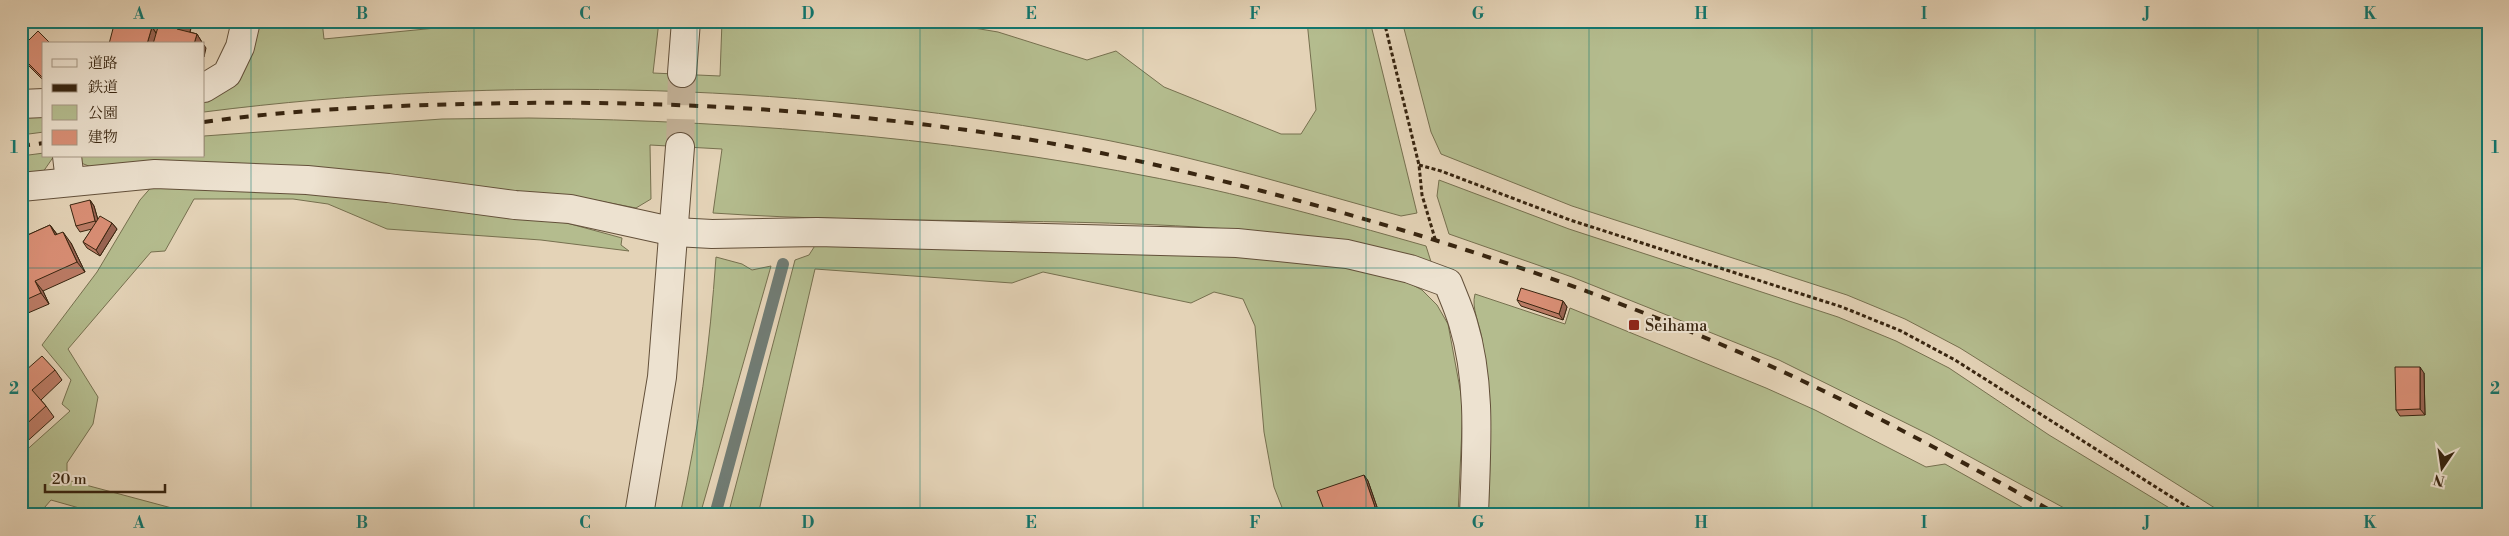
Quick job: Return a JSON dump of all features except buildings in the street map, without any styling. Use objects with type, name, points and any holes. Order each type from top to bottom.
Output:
[{"type":"street","points":[[205,87],[227,74],[240,46],[246,21]]},
{"type":"street","points":[[682,73],[686,21]]},
{"type":"street","points":[[21,104],[42,103]]},
{"type":"street","points":[[639,515],[662,377],[680,147]]},
{"type":"street","points":[[21,186],[69,169],[306,180],[388,188],[515,205],[570,209],[674,232],[712,234],[817,232],[1237,243],[1347,254],[1410,269],[1448,283],[1463,324],[1473,370],[1476,435],[1474,515]]},
{"type":"path","points":[[1384,21],[1419,166],[1422,195],[1448,283]]},
{"type":"path","points":[[1419,166],[1441,171],[1570,220],[1842,307],[1901,331],[1955,360],[2200,515]]},
{"type":"green space","points":[[259,21],[322,21],[324,39],[507,21],[659,21],[653,73],[720,76],[722,21],[787,21],[788,23],[808,25],[810,21],[932,21],[998,32],[1087,60],[1116,51],[1164,87],[1281,134],[1301,134],[1316,110],[1307,21],[1370,21],[1417,213],[1401,216],[1217,165],[1106,140],[995,121],[882,107],[769,97],[656,91],[543,89],[429,92],[316,100],[205,112],[205,99],[252,51]]},
{"type":"green space","points":[[1402,21],[2488,21],[2488,515],[2226,515],[1960,348],[1905,319],[1847,295],[1572,206],[1441,154],[1431,132]]},
{"type":"green space","points":[[28,112],[42,116],[42,132],[21,135],[21,113]]},
{"type":"green space","points":[[529,118],[698,123],[866,136],[1034,157],[1201,187],[1258,200],[1426,246],[1433,268],[1314,240],[1241,230],[1109,223],[845,219],[713,213],[722,149],[650,145],[651,199],[636,208],[574,196],[94,168],[81,163],[80,158],[205,158],[205,136],[442,119]]},
{"type":"green space","points":[[42,153],[42,158],[53,158],[43,172],[21,174],[21,156]]},
{"type":"green space","points":[[1439,180],[1569,229],[1838,317],[1896,341],[1949,368],[2049,435],[2181,515],[2077,515],[1930,435],[1779,360],[1572,277],[1449,234],[1437,196]]},
{"type":"green space","points":[[154,184],[307,189],[567,223],[622,238],[621,245],[629,251],[541,240],[387,229],[328,204],[293,199],[194,199],[165,251],[151,252],[68,349],[98,397],[93,424],[67,463],[67,480],[198,515],[104,515],[51,500],[38,515],[21,515],[21,455],[70,411],[62,404],[71,380],[42,345],[97,272],[140,200]]},
{"type":"green space","points":[[816,244],[1241,254],[1344,264],[1398,277],[1422,290],[1437,305],[1448,324],[1463,405],[1458,515],[1285,515],[1274,487],[1264,432],[1255,326],[1243,299],[1214,292],[1191,303],[1043,272],[1012,283],[815,269],[758,515],[728,515],[795,260],[809,255]]},
{"type":"green space","points":[[716,257],[742,264],[752,270],[771,266],[700,515],[680,515],[693,451],[703,386],[711,322]]},
{"type":"green space","points":[[1475,294],[1565,324],[1570,308],[1766,388],[1815,410],[1926,467],[1945,464],[2036,515],[1488,515],[1490,471],[1489,405],[1482,339],[1474,305]]},
{"type":"waterway","points":[[715,515],[783,264]]},
{"type":"tunnel","points":[[680,147],[682,73]]},
{"type":"railway","points":[[205,122],[334,109],[400,106],[535,103],[676,105],[817,113],[887,120],[1026,139],[1115,156],[1320,206],[1434,240],[1546,277],[1658,318],[1758,360],[1845,402],[1932,446],[2059,515]]},
{"type":"railway","points":[[21,146],[42,143]]},
{"type":"place","name":"Seihama","points":[[1634,325]]}]
